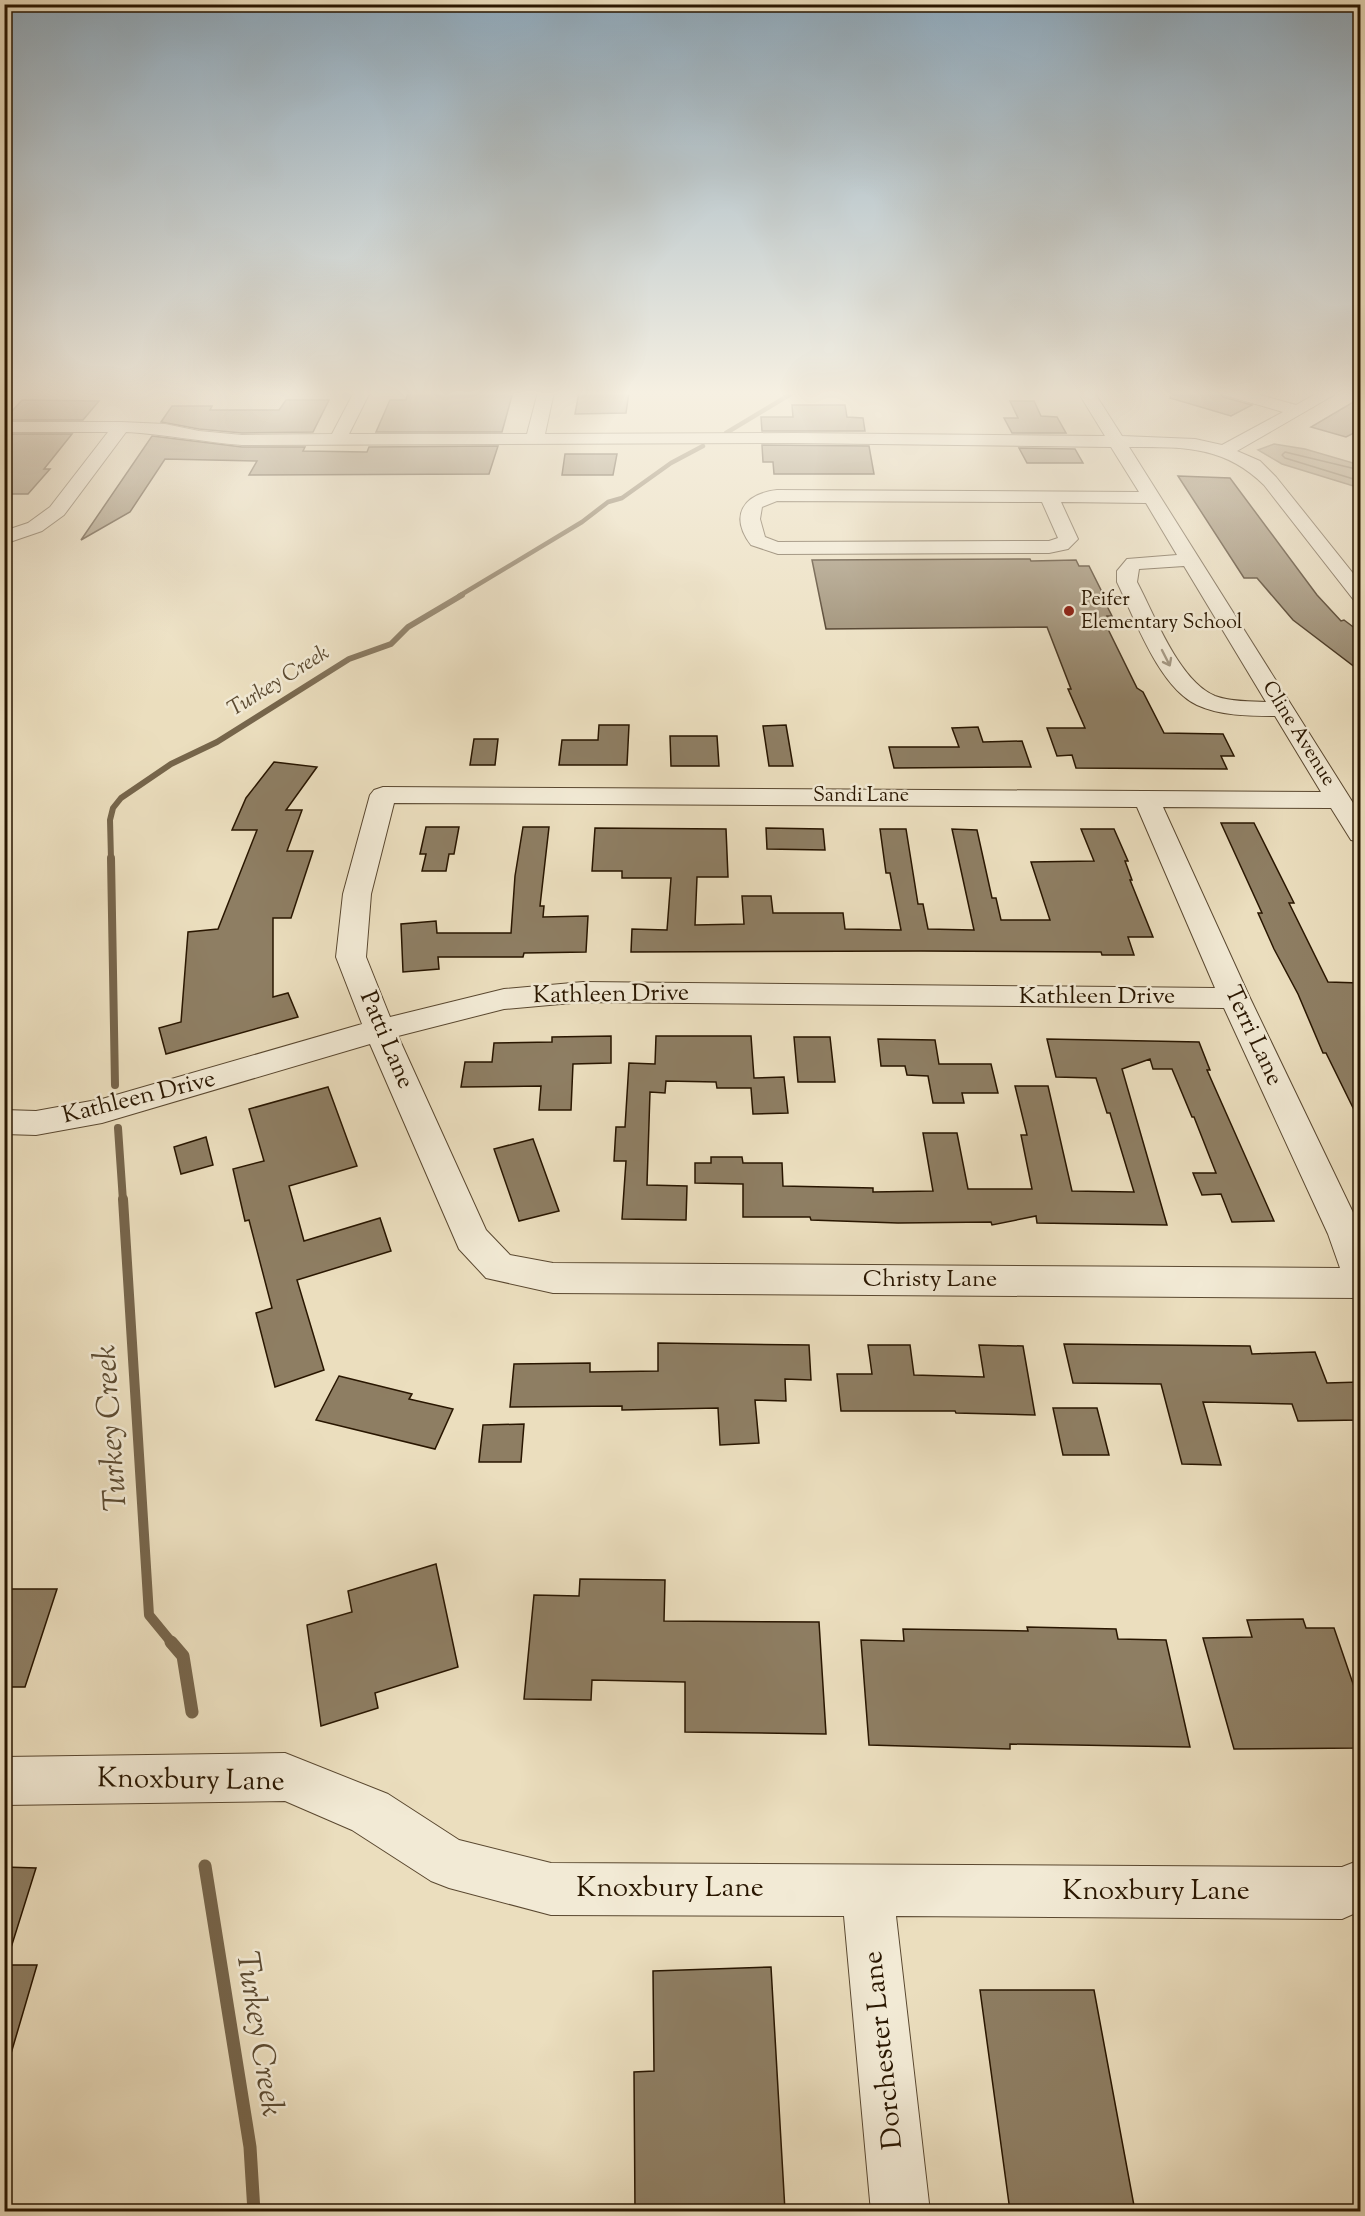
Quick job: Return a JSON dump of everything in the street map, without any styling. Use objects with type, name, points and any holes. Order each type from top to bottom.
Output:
[{"type":"street","points":[[4,538],[35,527],[57,511],[69,495]]},
{"type":"street","points":[[787,495],[761,499],[753,504],[754,539],[760,544],[772,548],[870,550],[1061,545],[1068,539],[1051,502]]},
{"type":"street","points":[[805,495],[1051,502],[1152,498]]},
{"type":"street","name":"Cline Avenue","points":[[1150,495],[1360,834]]},
{"type":"street","points":[[1281,495],[1360,595]]},
{"type":"street","points":[[25,511],[57,511]]},
{"type":"street","points":[[752,519],[775,529]]},
{"type":"street","points":[[1039,526],[1062,526]]},
{"type":"street","points":[[1190,560],[1134,563],[1128,567],[1126,573],[1127,582],[1172,670],[1181,684],[1206,701],[1244,708],[1282,709]]},
{"type":"street","name":"Sandi Lane","points":[[383,795],[1339,800]]},
{"type":"street","name":"Patti Lane","points":[[383,795],[357,894],[351,957],[380,1030],[472,1239],[500,1268]]},
{"type":"street","name":"Terri Lane","points":[[1146,798],[1235,998],[1346,1234],[1360,1273]]},
{"type":"street","name":"Kathleen Drive","points":[[4,1122],[36,1123],[102,1111],[380,1030],[504,999],[583,992],[1235,998]]},
{"type":"street","name":"Christy Lane","points":[[500,1268],[552,1278],[1360,1283]]},
{"type":"street","name":"Knoxbury Lane","points":[[4,1782],[285,1777],[370,1812],[449,1863],[551,1889],[1342,1893],[1360,1886]]},
{"type":"street","name":"Dorchester Lane","points":[[867,1889],[901,2211]]},
{"type":"building","points":[[111,495],[141,495],[130,512],[81,540]]},
{"type":"building","points":[[1191,495],[1243,495],[1317,595],[1341,621],[1344,620],[1360,632],[1360,671],[1293,620],[1257,578],[1244,578]]},
{"type":"building","name":"Peifer Elementary School","points":[[1030,559],[1031,561],[1076,560],[1079,566],[1089,566],[1112,616],[1107,616],[1111,623],[1105,623],[1137,688],[1143,692],[1164,733],[1223,734],[1234,756],[1221,756],[1227,769],[1076,768],[1072,755],[1057,756],[1047,728],[1085,728],[1068,689],[1071,689],[1047,627],[826,629],[812,560]]},
{"type":"building","points":[[599,725],[629,725],[627,765],[559,765],[562,740],[598,740]]},
{"type":"building","points":[[786,725],[793,766],[769,766],[763,726]]},
{"type":"building","points":[[978,727],[983,742],[1022,741],[1031,767],[894,768],[889,747],[959,747],[952,728]]},
{"type":"building","points":[[670,736],[717,736],[719,766],[671,766]]},
{"type":"building","points":[[474,739],[498,739],[495,765],[470,765]]},
{"type":"building","points":[[274,762],[317,767],[286,810],[302,810],[287,851],[313,851],[291,918],[273,918],[273,997],[288,993],[298,1017],[166,1054],[159,1028],[181,1022],[188,932],[218,929],[257,830],[232,830],[246,798]]},
{"type":"building","points":[[1221,823],[1254,823],[1294,903],[1289,903],[1328,982],[1360,983],[1360,1122],[1326,1053],[1323,1053],[1298,994],[1274,949],[1258,913],[1262,913]]},
{"type":"building","points":[[426,827],[459,827],[454,854],[449,854],[446,871],[422,871],[426,854],[420,854]]},
{"type":"building","points":[[523,827],[549,827],[540,906],[544,906],[543,917],[588,916],[586,952],[524,953],[523,957],[438,957],[439,969],[403,972],[401,924],[436,921],[437,933],[511,933],[515,876]]},
{"type":"building","points":[[595,828],[726,829],[728,877],[697,877],[695,925],[744,924],[742,896],[771,896],[773,913],[843,913],[845,929],[901,930],[890,873],[886,873],[880,829],[906,829],[918,904],[923,904],[928,929],[974,930],[952,829],[977,830],[992,898],[996,898],[1001,920],[1050,920],[1031,862],[1094,861],[1081,829],[1114,829],[1128,861],[1125,861],[1132,880],[1130,880],[1153,937],[1128,937],[1134,955],[1102,955],[1101,952],[631,952],[632,929],[667,930],[671,878],[622,878],[622,871],[592,871]]},
{"type":"building","points":[[766,828],[823,829],[825,850],[767,849]]},
{"type":"building","points":[[611,1036],[611,1063],[573,1064],[571,1110],[539,1110],[541,1086],[461,1087],[465,1062],[492,1062],[494,1043],[552,1042],[552,1037]]},
{"type":"building","points":[[656,1036],[751,1036],[754,1078],[784,1077],[788,1113],[753,1114],[751,1088],[717,1088],[716,1082],[666,1081],[665,1093],[650,1092],[647,1185],[687,1186],[686,1220],[622,1219],[626,1161],[614,1161],[616,1127],[625,1127],[629,1063],[655,1064]]},
{"type":"building","points":[[794,1037],[830,1037],[835,1082],[798,1082]]},
{"type":"building","points":[[878,1039],[935,1040],[939,1064],[991,1064],[998,1093],[962,1093],[964,1103],[933,1103],[928,1076],[907,1075],[905,1066],[881,1066]]},
{"type":"building","points":[[1047,1039],[1199,1042],[1210,1070],[1207,1070],[1274,1221],[1232,1222],[1221,1194],[1202,1195],[1193,1173],[1216,1173],[1172,1069],[1153,1069],[1150,1059],[1122,1069],[1167,1225],[1037,1223],[1036,1216],[992,1225],[991,1222],[898,1223],[811,1220],[810,1217],[743,1217],[743,1184],[695,1183],[695,1163],[711,1163],[711,1157],[742,1157],[743,1163],[782,1163],[783,1186],[873,1188],[873,1192],[933,1191],[923,1133],[957,1133],[968,1189],[1032,1189],[1021,1135],[1027,1135],[1015,1086],[1048,1086],[1072,1191],[1134,1192],[1110,1113],[1107,1113],[1096,1078],[1056,1077]]},
{"type":"building","points":[[328,1087],[357,1166],[289,1186],[304,1241],[380,1218],[391,1251],[297,1280],[324,1370],[275,1387],[256,1313],[272,1308],[249,1220],[245,1221],[233,1169],[264,1161],[249,1109]]},
{"type":"building","points":[[206,1137],[213,1165],[181,1174],[174,1147]]},
{"type":"building","points":[[533,1139],[559,1211],[519,1221],[494,1149]]},
{"type":"building","points":[[658,1343],[809,1345],[811,1380],[785,1379],[786,1401],[755,1400],[759,1443],[720,1445],[718,1408],[622,1410],[622,1406],[510,1407],[514,1364],[590,1363],[590,1372],[658,1371]]},
{"type":"building","points":[[1064,1344],[1250,1346],[1252,1354],[1315,1352],[1327,1383],[1360,1382],[1360,1420],[1298,1421],[1292,1404],[1203,1402],[1221,1465],[1182,1464],[1161,1384],[1073,1383]]},
{"type":"building","points":[[868,1345],[910,1345],[914,1375],[984,1377],[979,1345],[1023,1346],[1035,1415],[956,1413],[955,1411],[841,1411],[837,1374],[872,1374]]},
{"type":"building","points":[[339,1376],[412,1394],[409,1399],[453,1409],[435,1449],[316,1420]]},
{"type":"building","points":[[1053,1408],[1097,1408],[1109,1455],[1063,1455]]},
{"type":"building","points":[[524,1424],[521,1462],[479,1462],[483,1425]]},
{"type":"building","points":[[436,1564],[458,1667],[375,1693],[378,1708],[321,1726],[307,1625],[352,1612],[348,1591]]},
{"type":"building","points":[[580,1579],[665,1580],[664,1621],[819,1622],[826,1734],[685,1732],[685,1682],[592,1680],[591,1700],[524,1699],[534,1595],[579,1596]]},
{"type":"building","points":[[4,1589],[57,1589],[25,1687],[4,1687]]},
{"type":"building","points":[[1303,1619],[1306,1628],[1334,1628],[1360,1704],[1360,1748],[1234,1749],[1203,1638],[1252,1637],[1247,1620]]},
{"type":"building","points":[[1027,1627],[1116,1629],[1118,1639],[1166,1640],[1190,1747],[1010,1744],[1010,1749],[869,1745],[861,1640],[904,1641],[903,1629],[1028,1631]]},
{"type":"building","points":[[4,1867],[36,1868],[10,1951],[4,1950]]},
{"type":"building","points":[[4,1965],[37,1965],[10,2057],[4,2057]]},
{"type":"building","points":[[771,1967],[785,2211],[635,2211],[634,2072],[654,2071],[653,1971]]},
{"type":"building","points":[[980,1990],[1094,1990],[1135,2211],[1010,2211]]},
{"type":"waterway","name":"Turkey Creek","points":[[459,596],[582,522],[608,502],[626,495]]},
{"type":"waterway","name":"Turkey Creek","points":[[111,859],[110,820],[113,808],[121,798],[171,764],[217,742],[349,659],[391,644],[408,627],[462,595]]},
{"type":"waterway","name":"Turkey Creek","points":[[111,858],[115,1085]]},
{"type":"waterway","name":"Turkey Creek","points":[[118,1128],[123,1201]]},
{"type":"waterway","name":"Turkey Creek","points":[[123,1199],[149,1615],[172,1643]]},
{"type":"waterway","name":"Turkey Creek","points":[[171,1642],[183,1656],[192,1712]]},
{"type":"waterway","name":"Turkey Creek","points":[[205,1866],[250,2147],[254,2212]]},
{"type":"place","name":"Peifer Elementary School","points":[[1069,611]]}]
